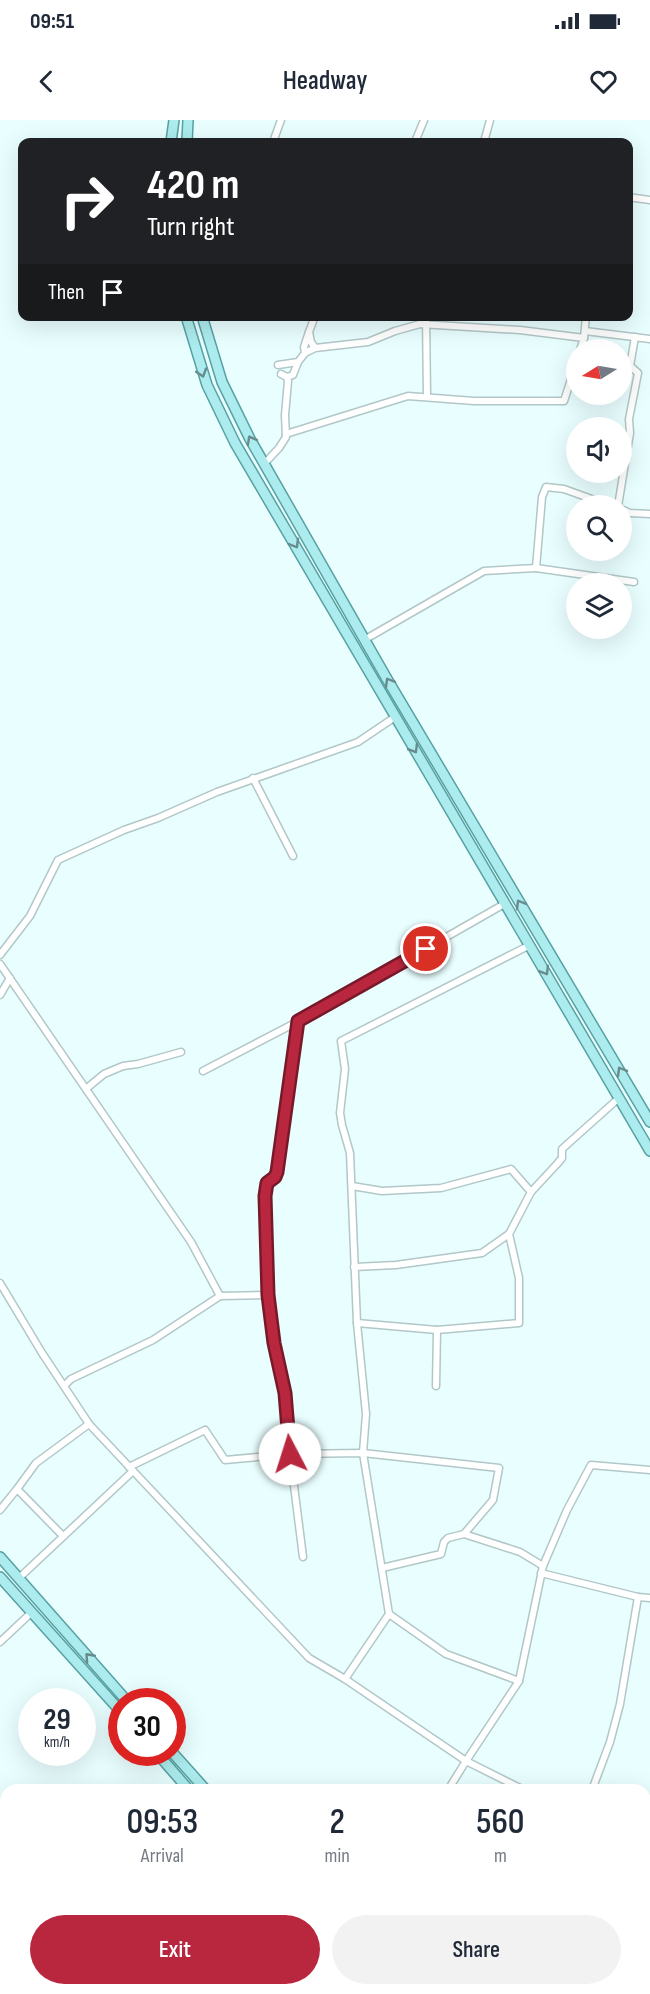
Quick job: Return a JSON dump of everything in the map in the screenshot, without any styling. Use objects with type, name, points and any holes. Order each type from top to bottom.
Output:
[{"type":"main road","points":[[172,138],[174,120]]},
{"type":"main road","points":[[187,138],[188,120]]},
{"type":"main road","points":[[188,321],[207,386],[218,410],[650,1151]]},
{"type":"main road","points":[[204,321],[222,382],[264,465],[364,640],[650,1122]]},
{"type":"main road","points":[[0,1557],[116,1688]]},
{"type":"main road","points":[[0,1576],[108,1697]]},
{"type":"main road","points":[[45,1627],[55,1619]]},
{"type":"main road","points":[[168,1766],[184,1784]]},
{"type":"main road","points":[[185,1766],[201,1784]]},
{"type":"street","points":[[274,138],[281,120]]},
{"type":"street","points":[[417,138],[424,120]]},
{"type":"street","points":[[485,138],[490,120]]},
{"type":"street","points":[[633,197],[650,200]]},
{"type":"street","points":[[313,321],[304,347],[309,351],[368,342],[415,325],[520,330],[584,338],[586,321]]},
{"type":"street","points":[[425,321],[427,396]]},
{"type":"street","points":[[585,331],[650,339]]},
{"type":"street","points":[[264,465],[279,448],[286,434],[288,381],[284,376],[293,375],[298,362],[309,351],[311,342],[309,332]]},
{"type":"street","points":[[620,495],[630,434],[629,419],[638,373],[630,366],[634,337]]},
{"type":"street","points":[[278,365],[298,362]]},
{"type":"street","points":[[286,434],[408,396],[474,401],[564,401],[566,395]]},
{"type":"street","points":[[536,568],[542,497],[546,487],[564,489],[581,495]]},
{"type":"street","points":[[632,513],[650,514]]},
{"type":"street","points":[[364,640],[484,571],[536,568],[634,582]]},
{"type":"street","points":[[0,955],[30,916],[58,860],[217,792],[358,742],[395,717]]},
{"type":"street","points":[[253,778],[293,856]]},
{"type":"street","points":[[203,1071],[298,1021],[506,903]]},
{"type":"street","points":[[345,1679],[388,1614],[363,1453],[366,1414],[357,1323],[350,1153],[340,1113],[345,1069],[341,1041],[530,945]]},
{"type":"street","points":[[0,964],[191,1242],[220,1296]]},
{"type":"street","points":[[0,995],[10,978]]},
{"type":"street","points":[[298,1021],[277,1172],[275,1177],[267,1183],[265,1196],[268,1295],[274,1343],[285,1393],[303,1557]]},
{"type":"street","points":[[87,1088],[104,1074],[123,1066],[181,1052]]},
{"type":"street","points":[[354,1267],[396,1265],[482,1253],[509,1234],[531,1192],[562,1158],[562,1149],[619,1098]]},
{"type":"street","points":[[352,1186],[382,1191],[441,1188],[511,1169],[531,1192]]},
{"type":"street","points":[[357,1323],[438,1329],[519,1323],[519,1278],[509,1234]]},
{"type":"street","points":[[0,1283],[89,1424],[164,1501],[309,1658],[345,1679],[466,1761],[512,1784]]},
{"type":"street","points":[[64,1386],[71,1379],[153,1340],[220,1296],[268,1295]]},
{"type":"street","points":[[436,1386],[438,1329]]},
{"type":"street","points":[[53,1370],[71,1379]]},
{"type":"street","points":[[0,1510],[36,1463],[89,1424]]},
{"type":"street","points":[[19,1578],[131,1469],[205,1430],[225,1461],[290,1454],[363,1453],[499,1468],[493,1500],[464,1534],[444,1542],[441,1554],[382,1568]]},
{"type":"street","points":[[452,1784],[519,1681],[542,1569],[567,1510],[591,1466],[650,1470]]},
{"type":"street","points":[[17,1490],[63,1536]]},
{"type":"street","points":[[464,1534],[520,1552],[542,1569],[638,1597],[650,1598]]},
{"type":"street","points":[[594,1784],[610,1742],[620,1704],[638,1597]]},
{"type":"street","points":[[0,1642],[32,1612]]},
{"type":"street","points":[[388,1614],[446,1654],[519,1681]]},
{"type":"route","points":[[290,1454],[285,1393],[274,1343],[268,1295],[265,1196],[267,1183],[275,1177],[277,1172],[298,1021],[426,949]]}]
